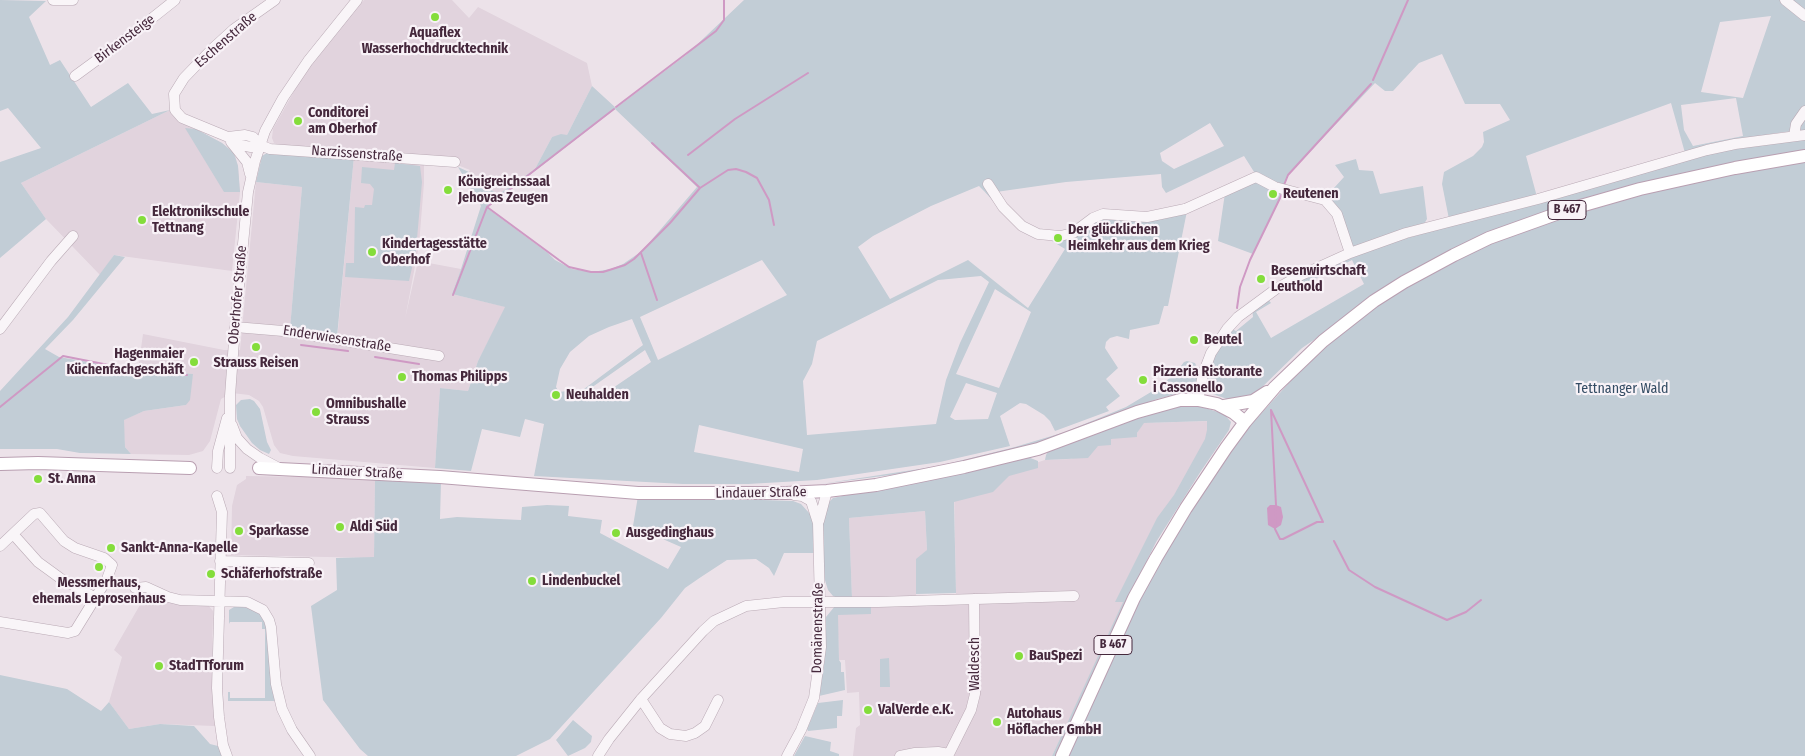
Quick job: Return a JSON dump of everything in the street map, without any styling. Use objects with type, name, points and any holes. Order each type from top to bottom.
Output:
[{"type":"main road","name":"B 467","points":[[1062,756],[1134,598],[1204,480],[1245,422],[1275,387],[1322,341],[1374,301],[1430,267],[1489,238],[1562,211],[1640,189],[1735,168],[1805,156]]},
{"type":"main road","points":[[1224,406],[1253,401],[1275,387]]},
{"type":"main road","name":"Lindauer Straße","points":[[259,468],[440,477],[638,492],[786,493],[868,486],[920,477],[1021,454],[1154,406],[1180,400],[1198,400],[1224,406],[1245,422]]},
{"type":"main road","points":[[0,464],[38,463],[190,468]]},
{"type":"street","points":[[53,0],[74,0]]},
{"type":"street","name":"Birkensteige","points":[[75,76],[131,36],[175,0]]},
{"type":"street","name":"Eschenstraße","points":[[260,145],[251,148],[240,145],[182,118],[175,110],[174,94],[184,78],[212,49],[234,29],[275,0]]},
{"type":"street","name":"Oberhofer Straße","points":[[230,468],[229,412],[235,327],[250,176],[272,116],[295,80],[357,0]]},
{"type":"street","points":[[1784,0],[1805,16]]},
{"type":"street","points":[[1794,136],[1796,124],[1805,111]]},
{"type":"street","points":[[1198,400],[1203,374],[1211,352],[1223,333],[1238,317],[1276,289],[1297,277],[1350,253],[1406,233],[1529,202],[1707,150],[1735,144],[1805,135]]},
{"type":"street","name":"Eschenstraße","points":[[228,138],[247,162],[250,176]]},
{"type":"street","name":"Narzissenstraße","points":[[260,145],[270,149],[455,162]]},
{"type":"street","points":[[988,184],[1003,207],[1017,223],[1033,232],[1054,236],[1073,233],[1093,218],[1103,214],[1147,217],[1185,209],[1256,177],[1275,188],[1325,200],[1337,214],[1350,253]]},
{"type":"street","points":[[0,329],[73,236]]},
{"type":"street","name":"Enderwiesenstraße","points":[[235,327],[283,331],[439,356]]},
{"type":"street","name":"Oberhofer Straße","points":[[217,468],[218,451],[229,412]]},
{"type":"street","name":"Oberhofer Straße","points":[[229,412],[234,432],[241,443],[260,458],[280,468]]},
{"type":"street","name":"Domänenstraße","points":[[787,756],[805,721],[814,698],[816,686],[821,647],[818,523],[827,491]]},
{"type":"street","name":"Domänenstraße","points":[[786,493],[802,496],[811,501],[818,523]]},
{"type":"street","points":[[217,496],[222,512],[217,688],[219,718],[223,745],[227,756]]},
{"type":"street","points":[[0,546],[34,514],[38,513],[42,514],[53,530],[64,541],[75,548],[104,558],[112,565],[107,579],[74,631],[0,622]]},
{"type":"street","points":[[13,534],[38,562],[60,578],[96,598]]},
{"type":"street","points":[[220,561],[309,563]]},
{"type":"street","points":[[135,588],[146,587],[180,600],[247,602],[259,607],[266,614],[271,627],[276,684],[282,709],[292,730],[310,756]]},
{"type":"street","points":[[598,756],[641,699],[703,631],[714,621],[746,606],[767,602],[819,603],[1074,596]]},
{"type":"street","name":"Waldesch","points":[[900,756],[930,752],[948,755],[971,710],[975,694],[974,599]]},
{"type":"street","points":[[641,699],[660,728],[670,734],[686,736],[695,733],[705,726],[718,700]]},
{"type":"shaded area","points":[[364,0],[452,0],[469,18],[478,7],[587,63],[592,86],[567,135],[552,137],[535,169],[499,194],[466,177],[470,170],[455,164],[282,146],[274,143],[272,138],[273,129],[301,79],[315,57]]},
{"type":"shaded area","points":[[170,110],[187,125],[222,143],[234,153],[238,166],[240,192],[232,271],[114,255],[100,275],[46,219],[21,183]]},
{"type":"shaded area","points":[[354,156],[424,162],[419,245],[405,319],[418,261],[461,269],[452,294],[506,307],[478,361],[468,391],[440,388],[435,468],[293,456],[280,453],[274,445],[263,407],[259,401],[249,395],[232,393],[221,399],[210,441],[203,451],[189,455],[131,454],[125,447],[123,420],[144,411],[186,405],[193,374],[138,370],[143,334],[224,350],[240,350],[256,182],[302,187],[290,329],[337,341]]},
{"type":"shaded area","points":[[1212,421],[1213,436],[1124,602],[1052,756],[853,756],[856,728],[860,725],[859,692],[847,693],[845,660],[839,660],[837,606],[852,599],[849,518],[925,511],[927,550],[916,594],[917,601],[956,599],[954,483],[1045,460],[1071,459],[1111,439],[1137,433],[1143,423]]},
{"type":"shaded area","points":[[246,476],[375,478],[374,558],[231,555],[232,506],[237,485],[246,479]]},
{"type":"shaded area","points":[[1270,505],[1281,507],[1283,517],[1281,525],[1275,529],[1268,525],[1267,508]]},
{"type":"shaded area","points":[[148,591],[208,605],[213,611],[212,668],[215,726],[160,724],[129,729],[109,702],[122,657],[114,650]]},
{"type":"green space","points":[[0,0],[46,1],[29,17],[50,65],[60,60],[91,107],[128,83],[152,114],[170,110],[21,183],[46,219],[0,258],[0,162],[41,148],[8,108],[0,111]]},
{"type":"green space","points":[[744,0],[1805,0],[1805,130],[1746,138],[1685,153],[1671,103],[1526,156],[1537,197],[1449,219],[1442,184],[1444,172],[1473,156],[1482,147],[1484,142],[1483,132],[1510,120],[1500,104],[1465,104],[1442,54],[1419,63],[1393,91],[1385,91],[1375,83],[1288,175],[1283,189],[1256,175],[1244,156],[1166,193],[1162,187],[1161,174],[1066,182],[996,192],[995,203],[979,186],[931,206],[873,236],[858,247],[890,299],[968,260],[1028,308],[1065,249],[1052,241],[1053,237],[1061,236],[1094,218],[1187,211],[1168,306],[1164,306],[1159,324],[1130,330],[1129,339],[1117,336],[1110,338],[1106,342],[1105,348],[1118,368],[1106,379],[1120,396],[1106,407],[1109,411],[1055,431],[1050,421],[1044,415],[1026,404],[1020,403],[1000,416],[1010,446],[940,462],[817,480],[748,484],[683,484],[534,476],[544,424],[525,419],[520,437],[482,429],[471,471],[435,468],[440,388],[468,391],[478,361],[505,307],[452,294],[481,206],[458,167],[469,172],[466,177],[499,194],[535,169],[552,137],[561,134],[567,135],[592,86],[616,108],[686,55]],"holes":[[[1771,16],[1743,98],[1701,92],[1720,22]],[[1736,98],[1743,136],[1693,146],[1684,130],[1681,105]],[[615,109],[697,187],[642,251],[623,264],[611,269],[592,272],[572,269],[555,260],[487,208]],[[1210,123],[1224,146],[1174,169],[1162,161],[1160,153]],[[762,260],[787,295],[658,360],[640,317]],[[981,276],[989,282],[960,343],[946,380],[936,424],[807,435],[803,381],[812,364],[817,341],[938,280]],[[995,289],[1031,312],[999,388],[956,374]],[[632,319],[643,345],[584,389],[559,392],[556,387],[560,369],[570,352],[589,336]],[[645,350],[651,362],[607,392],[591,388]],[[966,383],[997,393],[988,419],[955,420],[950,417]],[[699,425],[803,449],[799,472],[694,452]]]},
{"type":"green space","points":[[185,128],[196,129],[222,143],[234,153],[238,166],[240,192],[224,192]]},
{"type":"green space","points":[[1805,137],[1805,152],[1539,215],[1327,331],[1302,348],[1252,397],[1227,399],[1210,393],[1206,385],[1208,364],[1232,329],[1236,331],[1253,317],[1252,308],[1267,298],[1271,303],[1256,312],[1271,338],[1364,284],[1352,260],[1299,287],[1296,282],[1368,249],[1722,150]]},
{"type":"green space","points":[[270,151],[354,156],[337,337],[290,329],[302,187],[256,182],[262,156]]},
{"type":"green space","points":[[1356,159],[1359,170],[1373,171],[1380,194],[1423,186],[1427,219],[1424,224],[1355,248],[1349,246],[1338,215],[1323,200],[1344,177],[1335,165]]},
{"type":"green space","name":"Tettnanger Wald","points":[[1805,161],[1805,756],[1065,756],[1138,601],[1170,541],[1249,427],[1306,364],[1353,323],[1408,286],[1490,243],[1602,204],[1705,179]]},
{"type":"green space","points":[[395,163],[420,166],[422,182],[416,250],[409,281],[345,277],[346,263],[354,263],[355,207],[364,208],[365,205],[372,205],[374,189],[370,184],[361,183],[362,167],[394,170]]},
{"type":"green space","points":[[1254,181],[1283,193],[1253,254],[1218,241],[1225,193]]},
{"type":"green space","points":[[114,255],[125,257],[73,320],[45,349],[59,357],[124,368],[193,374],[190,400],[186,405],[144,411],[124,420],[125,447],[131,454],[80,453],[57,449],[0,449],[0,391],[68,317]]},
{"type":"green space","points":[[1184,362],[1195,363],[1199,372],[1197,381],[1181,393],[1157,399],[1035,444],[921,471],[821,484],[939,466],[1065,432],[1126,407],[1174,375]]},
{"type":"green space","points":[[250,399],[260,409],[267,442],[271,450],[269,454],[260,450],[252,443],[237,419],[236,405],[241,400]]},
{"type":"green space","points":[[1180,406],[1199,406],[1224,414],[1231,422],[1229,430],[1156,542],[1056,756],[1052,756],[1123,602],[1115,602],[1157,518],[1174,495],[1205,439],[1207,421],[1144,423],[1137,433],[1137,437],[1111,439],[1111,445],[1098,446],[1088,458],[1045,460],[1046,455],[1049,450],[1134,418]]},
{"type":"green space","points":[[1028,457],[1038,461],[1038,468],[1009,476],[993,492],[954,502],[956,593],[916,594],[916,559],[927,550],[925,511],[849,518],[852,599],[838,598],[833,596],[828,590],[824,577],[823,523],[828,503],[833,498]]},
{"type":"green space","points":[[375,478],[441,481],[440,519],[457,517],[521,520],[522,507],[569,506],[568,516],[602,520],[600,533],[668,569],[681,547],[633,526],[638,496],[793,501],[801,504],[810,514],[813,521],[815,553],[784,553],[774,576],[769,568],[756,559],[727,560],[701,577],[685,588],[661,618],[550,739],[516,756],[368,756],[360,749],[323,700],[311,606],[337,590],[336,558],[374,557]]},
{"type":"green space","points":[[835,606],[871,606],[871,614],[838,615],[839,660],[841,672],[844,672],[845,690],[819,696],[825,658],[826,617]]},
{"type":"green space","points":[[234,607],[251,608],[260,613],[265,620],[275,701],[228,701],[228,692],[230,692],[230,698],[265,698],[265,629],[262,629],[262,622],[230,622],[229,624],[229,610]]},
{"type":"green space","points":[[889,658],[890,687],[880,687],[880,659]]},
{"type":"green space","points":[[0,675],[67,689],[101,711],[109,702],[129,729],[160,724],[194,726],[210,744],[218,746],[222,756],[0,756]]},
{"type":"green space","points":[[843,700],[842,716],[837,716],[837,728],[808,731],[807,729],[818,703]]},
{"type":"green space","points":[[573,720],[592,736],[591,742],[585,748],[568,756],[556,740]]},
{"type":"green space","points":[[805,736],[831,742],[830,751],[839,754],[839,756],[794,756]]},
{"type":"waterway","points":[[616,107],[716,31],[724,20],[724,0]]},
{"type":"waterway","points":[[1373,80],[1408,0]]},
{"type":"waterway","points":[[688,155],[735,119],[808,73]]},
{"type":"waterway","points":[[1284,185],[1288,175],[1371,84]]},
{"type":"waterway","points":[[453,295],[487,207],[614,109]]},
{"type":"waterway","points":[[652,143],[699,187]]},
{"type":"waterway","points":[[487,207],[569,267],[591,272],[603,272],[625,265],[634,259],[670,223],[700,188],[728,170],[736,169],[757,178],[769,200],[774,225]]},
{"type":"waterway","points":[[1237,308],[1240,287],[1250,260],[1282,194]]},
{"type":"waterway","points":[[641,253],[657,300]]},
{"type":"waterway","points":[[301,345],[348,351]]},
{"type":"waterway","points":[[0,407],[63,356],[124,368],[187,375]]},
{"type":"waterway","points":[[375,357],[419,364]]},
{"type":"waterway","points":[[1271,410],[1323,522],[1317,522],[1283,539],[1280,539],[1275,529],[1276,505],[1271,410]]},
{"type":"waterway","points":[[1334,541],[1349,570],[1375,587],[1447,620],[1466,612],[1481,600]]},
{"type":"place","name":"Aquaflex Wasserhochdrucktechnik","points":[[435,17]]},
{"type":"place","name":"Conditorei am Oberhof","points":[[298,121]]},
{"type":"place","name":"Königreichssaal Jehovas Zeugen","points":[[448,190]]},
{"type":"place","name":"Reutenen","points":[[1273,194]]},
{"type":"place","name":"Elektronikschule Tettnang","points":[[142,220]]},
{"type":"place","name":"Der glücklichen Heimkehr aus dem Krieg","points":[[1058,238]]},
{"type":"place","name":"Kindertagesstätte Oberhof","points":[[372,252]]},
{"type":"place","name":"Besenwirtschaft Leuthold","points":[[1261,279]]},
{"type":"place","name":"Beutel","points":[[1194,340]]},
{"type":"place","name":"Strauss Reisen","points":[[256,347]]},
{"type":"place","name":"Hagenmaier Küchenfachgeschäft","points":[[194,362]]},
{"type":"place","name":"Thomas Philipps","points":[[402,377]]},
{"type":"place","name":"Pizzeria Ristorante i Cassonello","points":[[1143,380]]},
{"type":"place","name":"Neuhalden","points":[[556,395]]},
{"type":"place","name":"Omnibushalle Strauss","points":[[316,412]]},
{"type":"place","name":"St. Anna","points":[[38,479]]},
{"type":"place","name":"Aldi Süd","points":[[340,527]]},
{"type":"place","name":"Sparkasse","points":[[239,531]]},
{"type":"place","name":"Ausgedinghaus","points":[[616,533]]},
{"type":"place","name":"Sankt-Anna-Kapelle","points":[[111,548]]},
{"type":"place","name":"Messmerhaus, ehemals Leprosenhaus","points":[[99,567]]},
{"type":"place","name":"Schäferhofstraße","points":[[211,574]]},
{"type":"place","name":"Lindenbuckel","points":[[532,581]]},
{"type":"place","name":"BauSpezi","points":[[1019,656]]},
{"type":"place","name":"StadTTforum","points":[[159,666]]},
{"type":"place","name":"ValVerde e.K.","points":[[868,710]]},
{"type":"place","name":"Autohaus Höflacher GmbH","points":[[997,722]]}]
